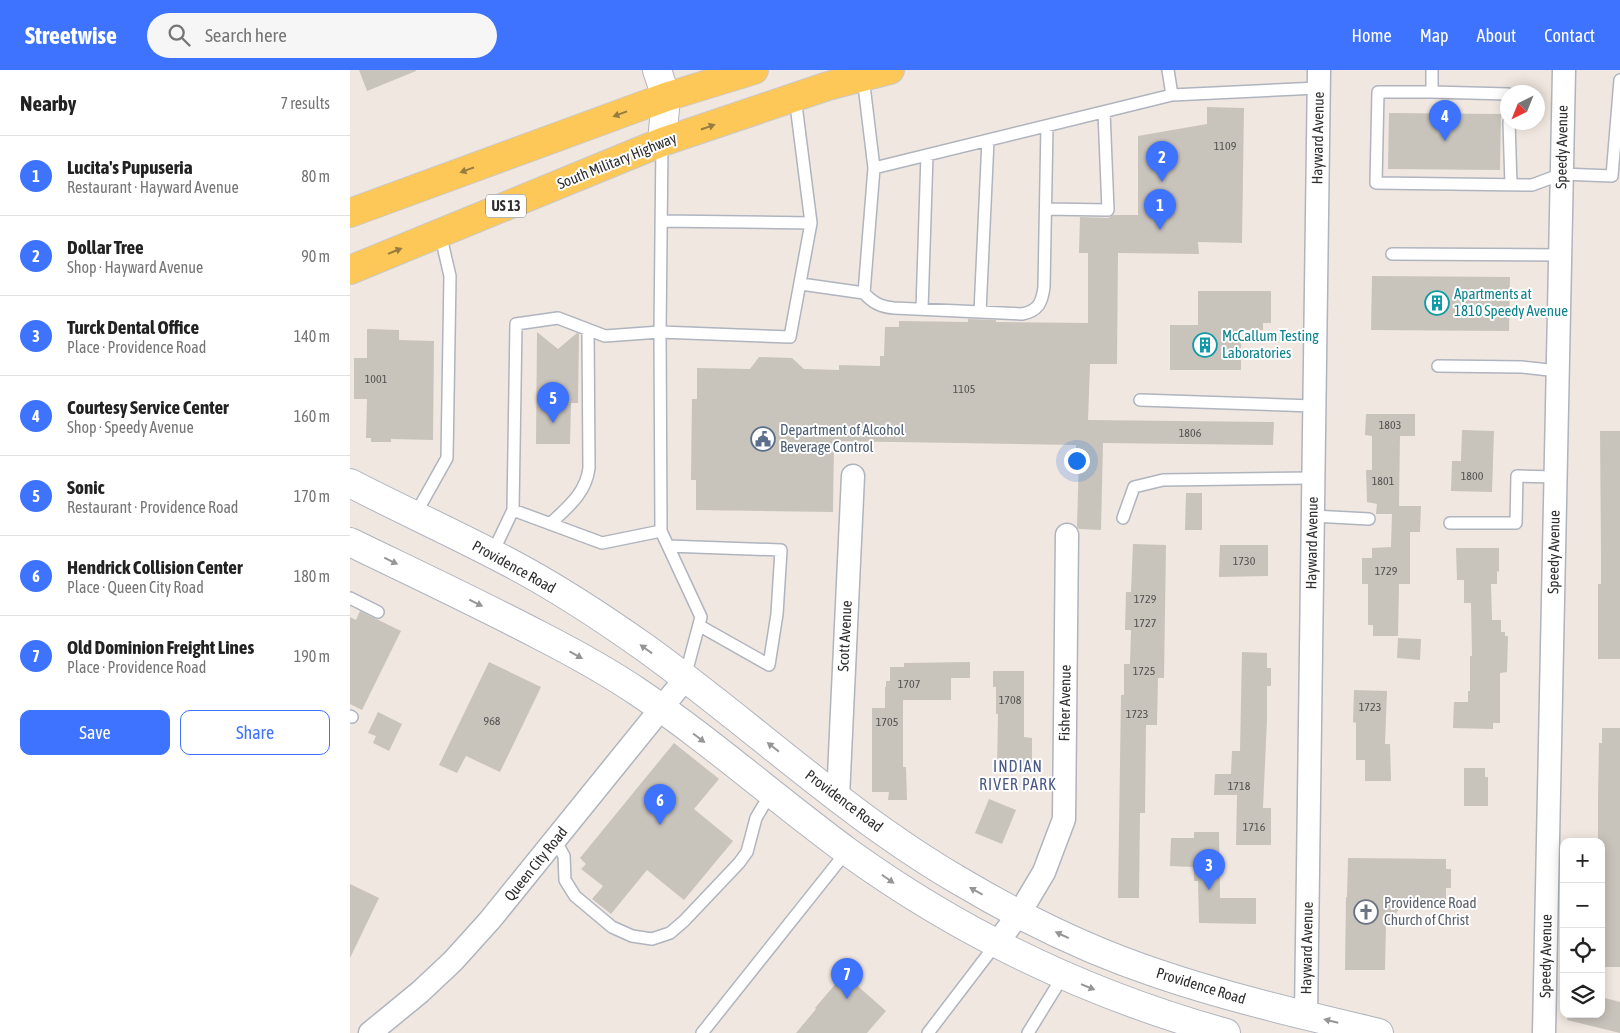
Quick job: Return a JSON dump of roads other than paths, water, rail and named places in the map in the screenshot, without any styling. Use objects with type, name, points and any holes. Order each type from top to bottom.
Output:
[{"type":"main road","points":[[657,70],[666,97],[662,142]]},
{"type":"main road","points":[[350,213],[666,97],[754,70]]},
{"type":"main road","name":"South Military Highway","points":[[350,270],[662,142],[796,97],[890,70]]},
{"type":"main road","name":"Providence Road","points":[[350,483],[518,567],[583,606],[646,649],[866,820],[956,880],[1019,914],[1083,944],[1153,972],[1226,994],[1379,1033]]},
{"type":"main road","points":[[351,545],[512,620],[573,652],[638,692],[848,851],[910,895],[996,944],[1063,976],[1114,997],[1210,1031]]},
{"type":"street","name":"Speedy Avenue","points":[[1544,1033],[1564,70]]},
{"type":"street","name":"Hayward Avenue","points":[[1306,1015],[1318,79]]},
{"type":"street","name":"Scott Avenue","points":[[838,797],[853,476]]},
{"type":"street","name":"Fisher Avenue","points":[[996,944],[1019,914],[1044,872],[1064,819],[1067,535]]},
{"type":"street","name":"Queen City Road","points":[[370,1033],[420,992],[453,961],[490,920],[685,679]]},
{"type":"lane","points":[[1168,70],[1172,95]]},
{"type":"lane","points":[[1432,70],[1432,92]]},
{"type":"lane","points":[[863,77],[874,168],[864,293]]},
{"type":"lane","points":[[874,168],[1172,95],[1318,79]]},
{"type":"lane","points":[[1500,94],[1378,92],[1376,183],[1532,185],[1562,174],[1612,176],[1620,80]]},
{"type":"lane","points":[[492,554],[513,510],[516,324],[558,318],[605,336],[660,332],[790,337],[811,223],[796,97]]},
{"type":"lane","points":[[1046,209],[1108,210],[1104,112]]},
{"type":"lane","points":[[801,284],[864,293],[873,302],[884,307],[1022,314],[1033,312],[1039,306],[1043,297],[1044,287],[1047,126]]},
{"type":"lane","points":[[1509,130],[1511,185]]},
{"type":"lane","points":[[980,312],[988,140]]},
{"type":"lane","points":[[662,142],[660,332],[661,532],[701,617],[685,679]]},
{"type":"lane","points":[[922,309],[927,155]]},
{"type":"lane","points":[[661,221],[811,223]]},
{"type":"lane","points":[[415,515],[447,458],[450,276],[440,233]]},
{"type":"lane","points":[[1392,254],[1560,254]]},
{"type":"lane","points":[[550,524],[570,505],[588,480],[588,330]]},
{"type":"lane","points":[[1438,366],[1522,367],[1558,371]]},
{"type":"lane","points":[[1140,400],[1313,406]]},
{"type":"lane","points":[[1450,523],[1516,523],[1517,476],[1556,477]]},
{"type":"lane","points":[[1123,518],[1134,487],[1163,480],[1313,478]]},
{"type":"lane","points":[[513,510],[602,543],[661,532]]},
{"type":"lane","points":[[1313,516],[1369,519]]},
{"type":"lane","points":[[668,546],[781,550],[777,614],[769,665],[700,626]]},
{"type":"lane","points":[[350,598],[378,612]]},
{"type":"lane","points":[[555,840],[564,856],[565,880],[575,896],[612,927],[632,936],[652,938],[670,933],[684,921],[739,863],[747,852],[756,818],[773,794]]},
{"type":"lane","points":[[702,1033],[848,851]]},
{"type":"lane","points":[[928,1033],[996,944]]},
{"type":"lane","points":[[1028,1033],[1063,976]]},
{"type":"place","name":"Courtesy Service Center","points":[[1445,141]]},
{"type":"place","name":"Dollar Tree","points":[[1162,182]]},
{"type":"place","name":"Lucita's Pupuseria","points":[[1160,230]]},
{"type":"place","name":"Apartments at 1810 Speedy Avenue","points":[[1437,303]]},
{"type":"place","name":"McCallum Testing Laboratories","points":[[1205,345]]},
{"type":"place","name":"Sonic","points":[[553,423]]},
{"type":"place","name":"Department of Alcohol Beverage Control","points":[[763,439]]},
{"type":"place","name":"Hendrick Collision Center","points":[[660,825]]},
{"type":"place","name":"Turck Dental Office","points":[[1209,890]]},
{"type":"place","name":"Providence Road Church of Christ","points":[[1366,912]]},
{"type":"place","name":"Old Dominion Freight Lines","points":[[847,999]]},
{"type":"district","name":"INDIAN RIVER PARK","points":[[1018,775]]}]
